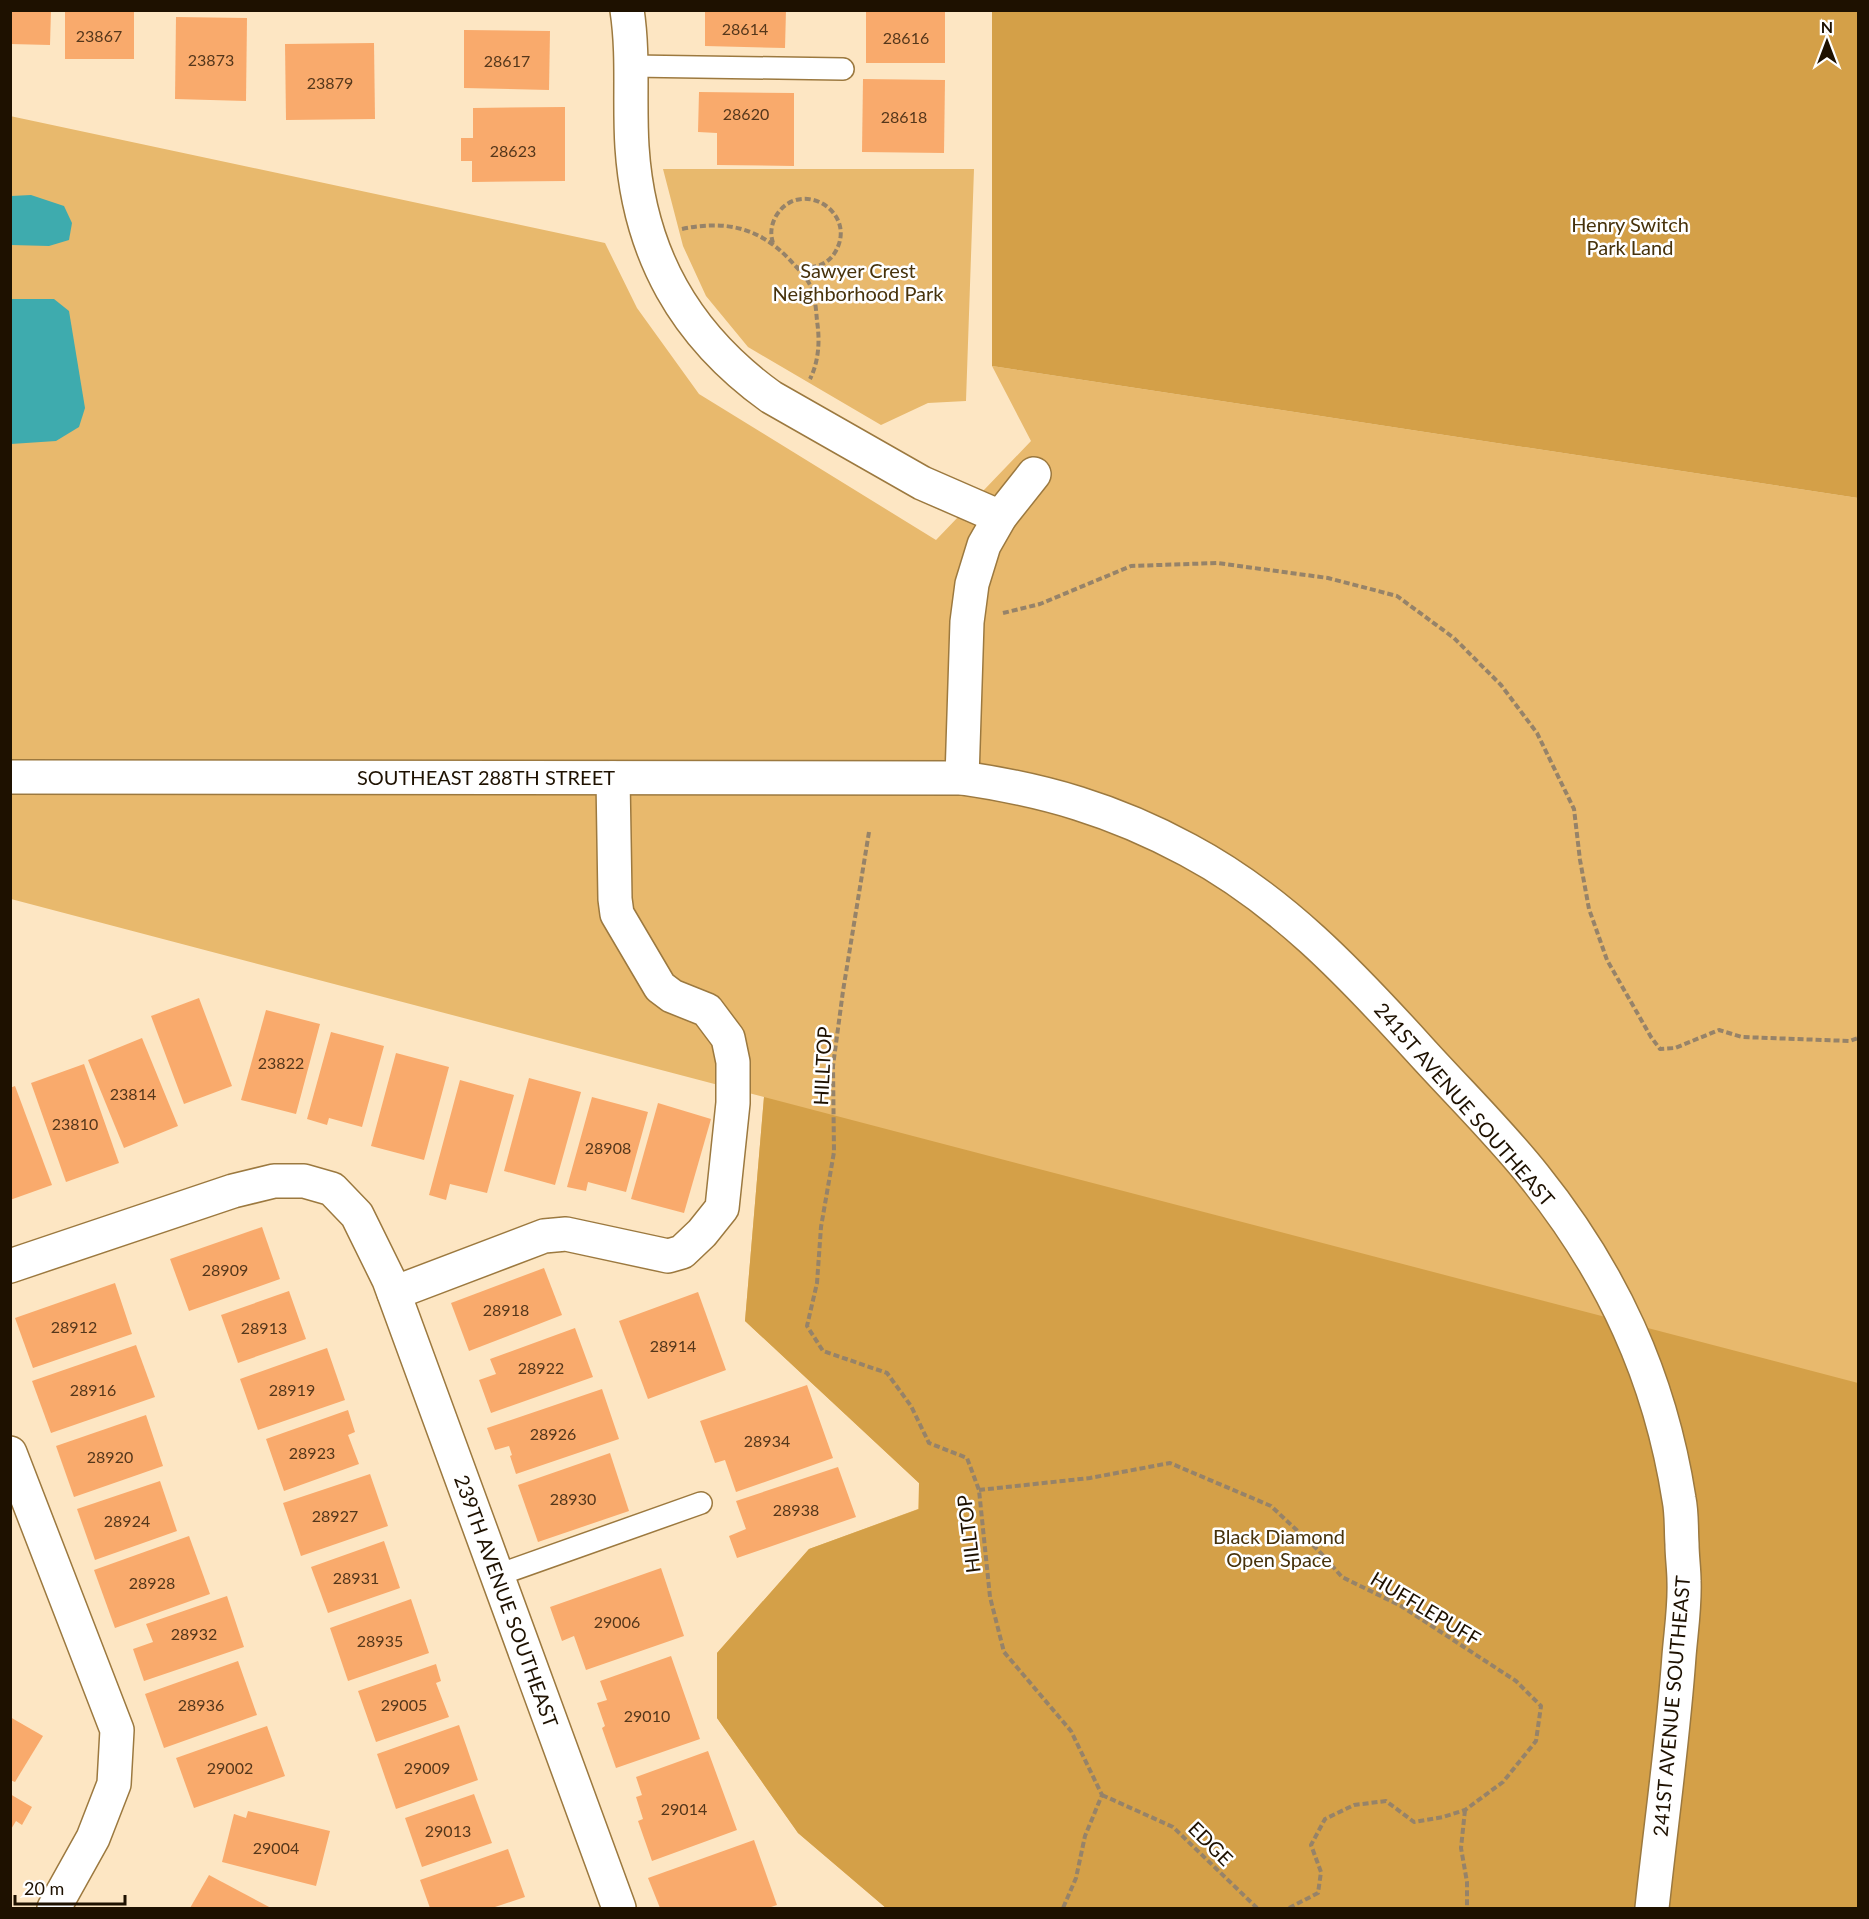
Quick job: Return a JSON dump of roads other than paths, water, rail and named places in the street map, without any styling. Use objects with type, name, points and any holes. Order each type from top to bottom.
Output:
[{"type":"street","points":[[627,10],[632,40],[632,148],[640,197],[658,262],[674,295],[691,321],[717,351],[748,381],[795,412],[922,483],[999,517]]},
{"type":"street","points":[[962,778],[967,622],[972,584],[984,545],[999,517],[1034,474]]},
{"type":"street","name":"SOUTHEAST 288TH STREET","points":[[10,777],[962,778]]},
{"type":"street","points":[[394,1293],[544,1236],[566,1234],[668,1256],[682,1252],[702,1233],[722,1208],[734,1103],[734,1062],[728,1038],[707,1010],[672,996],[660,987],[617,914],[613,778]]},
{"type":"street","name":"241ST AVENUE SOUTHEAST","points":[[962,778],[1009,785],[1072,800],[1127,820],[1189,850],[1256,892],[1305,931],[1354,978],[1534,1175],[1583,1243],[1631,1330],[1651,1383],[1668,1435],[1680,1504],[1684,1584],[1676,1692],[1653,1908]]},
{"type":"street","name":"239TH AVENUE SOUTHEAST","points":[[10,1266],[233,1191],[274,1181],[304,1180],[332,1189],[357,1215],[394,1293],[620,1908]]},
{"type":"street","points":[[10,1453],[117,1730],[114,1784],[93,1838],[54,1908]]},
{"type":"lane","points":[[632,66],[843,69]]},
{"type":"lane","points":[[498,1575],[701,1503]]},
{"type":"water","points":[[31,195],[64,206],[72,223],[69,240],[49,246],[11,245],[11,196]]},
{"type":"water","points":[[11,299],[54,299],[69,311],[85,408],[79,427],[56,441],[11,444]]},
{"type":"park label","name":"Henry Switch Park Land","points":[[1630,236]]},
{"type":"park label","name":"Sawyer Crest Neighborhood Park","points":[[858,282]]},
{"type":"park label","name":"Black Diamond Open Space","points":[[1279,1548]]}]
